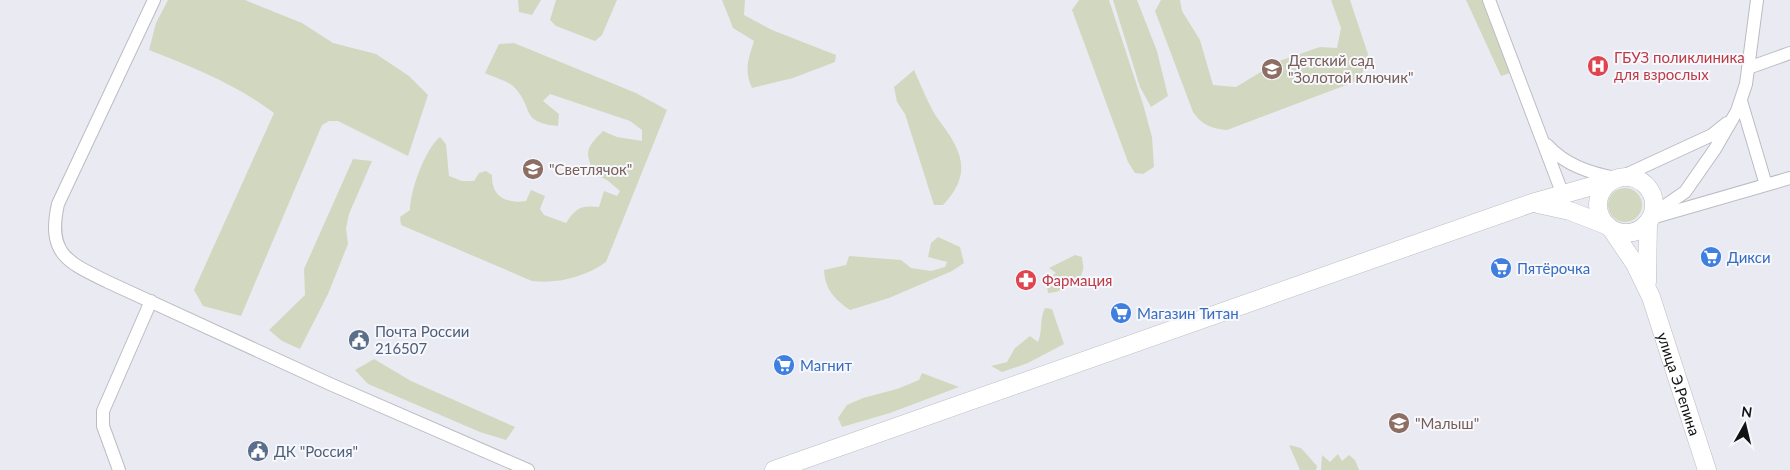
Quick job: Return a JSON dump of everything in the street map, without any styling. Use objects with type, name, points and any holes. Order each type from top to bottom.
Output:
[{"type":"street","points":[[154,0],[58,204],[53,230],[62,253],[78,267],[108,282],[330,384],[528,470]]},
{"type":"street","points":[[1489,0],[1563,195]]},
{"type":"street","points":[[1532,204],[1563,209],[1620,232],[1635,232],[1650,218],[1685,192],[1715,149],[1739,106],[1748,68],[1756,0]]},
{"type":"street","points":[[1748,68],[1790,54]]},
{"type":"street","points":[[774,470],[1532,204],[1615,178],[1712,135],[1739,106]]},
{"type":"street","points":[[1739,106],[1766,185]]},
{"type":"street","points":[[1541,135],[1548,145],[1564,160],[1586,170],[1615,178],[1634,177],[1649,189],[1654,201],[1650,218]]},
{"type":"street","points":[[1609,228],[1598,213],[1597,206],[1600,192],[1615,178]]},
{"type":"street","points":[[1650,218],[1790,178]]},
{"type":"street","name":"улица Э.Репина","points":[[1650,218],[1646,270],[1650,297]]},
{"type":"street","name":"улица Э.Репина","points":[[1609,228],[1635,264],[1650,297],[1707,470]]},
{"type":"street","points":[[119,470],[103,426],[103,411],[152,302]]},
{"type":"green space","points":[[168,0],[245,0],[302,23],[333,43],[376,54],[409,76],[428,95],[408,156],[338,121],[329,121],[322,125],[241,316],[203,306],[194,290],[274,113],[230,85],[149,50],[156,23]]},
{"type":"green space","points":[[518,0],[541,0],[532,15],[519,12]]},
{"type":"green space","points":[[556,0],[617,0],[602,35],[595,41],[556,26],[550,20]]},
{"type":"green space","points":[[722,0],[745,0],[744,15],[772,30],[836,55],[835,62],[793,78],[752,88],[748,76],[748,65],[754,41],[733,28]]},
{"type":"green space","points":[[1079,0],[1109,0],[1152,137],[1154,167],[1143,174],[1135,173],[1128,162],[1072,10]]},
{"type":"green space","points":[[1113,0],[1137,0],[1157,51],[1168,96],[1151,107],[1140,87]]},
{"type":"green space","points":[[1161,0],[1180,0],[1182,11],[1200,40],[1213,85],[1236,87],[1279,61],[1320,47],[1337,48],[1341,28],[1331,0],[1350,0],[1368,54],[1365,68],[1357,81],[1227,130],[1217,129],[1204,123],[1193,112],[1155,11]]},
{"type":"green space","points":[[1466,0],[1482,0],[1510,73],[1501,76]]},
{"type":"green space","points":[[514,43],[636,93],[667,110],[606,262],[589,272],[571,278],[542,282],[532,281],[401,225],[400,217],[410,210],[419,171],[429,151],[440,137],[446,144],[449,176],[462,181],[474,181],[479,173],[486,171],[492,175],[492,183],[497,194],[507,200],[519,202],[526,201],[531,190],[545,196],[540,209],[544,215],[566,223],[576,211],[583,207],[599,207],[604,191],[617,196],[620,191],[607,180],[594,174],[588,151],[603,131],[617,137],[642,141],[642,130],[630,121],[550,94],[543,101],[559,114],[558,126],[546,124],[532,118],[514,87],[485,73],[499,44]]},
{"type":"green space","points":[[914,70],[932,109],[953,141],[961,161],[959,182],[943,205],[934,205],[905,114],[897,102],[894,87]]},
{"type":"green space","points":[[353,159],[372,161],[349,214],[346,228],[348,244],[328,294],[300,349],[282,341],[269,330],[305,295],[304,269]]},
{"type":"green space","points":[[1625,188],[1637,193],[1642,205],[1637,217],[1625,222],[1613,217],[1608,205],[1613,193]]},
{"type":"green space","points":[[938,237],[960,247],[964,263],[952,271],[889,298],[850,310],[835,298],[828,288],[824,270],[846,265],[849,256],[901,260],[911,268],[931,271],[945,267],[947,262],[928,257],[931,243]]},
{"type":"green space","points":[[1075,255],[1082,257],[1083,268],[1079,279],[1064,289],[1048,293],[1046,279],[1056,273],[1049,268]]},
{"type":"green space","points":[[1045,308],[1052,309],[1064,344],[1028,363],[1002,372],[991,366],[1007,362],[1015,348],[1030,336],[1038,342]]},
{"type":"green space","points":[[374,359],[411,381],[515,427],[506,440],[480,432],[368,384],[355,370]]},
{"type":"green space","points":[[922,373],[959,387],[890,413],[842,427],[838,418],[847,405],[919,380]]},
{"type":"green space","points":[[1289,445],[1301,448],[1317,466],[1316,470],[1300,470]]},
{"type":"green space","points":[[1338,454],[1342,461],[1349,455],[1355,460],[1359,470],[1321,470],[1322,455],[1330,462]]},
{"type":"place","name":"ГБУЗ поликлиника для взрослых","points":[[1598,66]]},
{"type":"place","name":"Детский сад \"Золотой ключик\"","points":[[1272,69]]},
{"type":"place","name":"\"Светлячок\"","points":[[533,169]]},
{"type":"place","name":"Дикси","points":[[1711,257]]},
{"type":"place","name":"Пятёрочка","points":[[1501,268]]},
{"type":"place","name":"Фармация","points":[[1026,280]]},
{"type":"place","name":"Магазин Титан","points":[[1121,313]]},
{"type":"place","name":"Почта России 216507","points":[[359,340]]},
{"type":"place","name":"Магнит","points":[[784,365]]},
{"type":"place","name":"\"Малыш\"","points":[[1399,423]]},
{"type":"place","name":"ДК \"Россия\"","points":[[258,451]]}]
